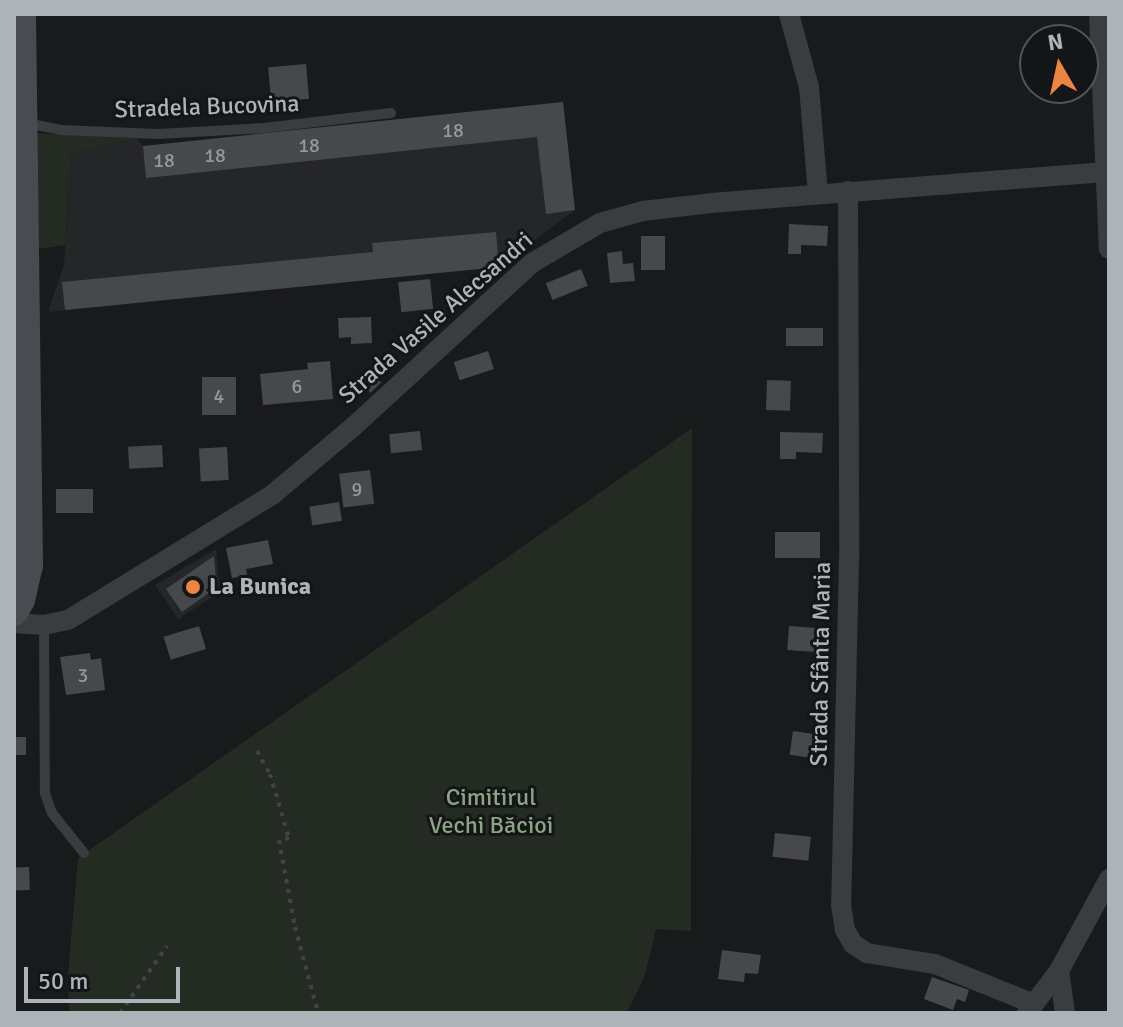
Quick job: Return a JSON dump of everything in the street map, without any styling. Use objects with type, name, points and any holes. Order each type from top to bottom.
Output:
[{"type":"main road","points":[[14,612],[21,600],[29,565],[21,267],[25,123],[19,46],[22,14]]},
{"type":"street","points":[[789,14],[809,87],[818,194]]},
{"type":"street","points":[[1099,14],[1104,41],[1109,249]]},
{"type":"street","name":"Strada Vasile Alecsandri","points":[[14,623],[44,625],[68,620],[272,495],[353,427],[532,263],[600,223],[643,211],[848,191],[1106,172]]},
{"type":"street","name":"Strada Sfânta Maria","points":[[848,191],[849,559],[841,905],[845,930],[853,944],[867,953],[935,964],[1030,1008]]},
{"type":"street","points":[[1030,1008],[1059,971],[1109,879]]},
{"type":"street","points":[[1059,971],[1065,1013]]},
{"type":"lane","name":"Stradela Bucovina","points":[[25,123],[61,130],[158,134],[264,128],[391,113]]},
{"type":"lane","points":[[44,625],[45,793],[52,813],[84,853]]},
{"type":"path","points":[[257,751],[270,774],[289,838],[279,840],[295,927],[318,1013]]},
{"type":"path","points":[[120,1013],[167,946]]},
{"type":"shaded area","points":[[563,102],[575,210],[499,267],[48,312],[64,265],[71,152],[137,138],[143,146]]},
{"type":"shaded area","points":[[216,549],[220,592],[178,619],[155,585]]},
{"type":"green space","points":[[33,133],[137,138],[71,153],[65,245],[37,249]]},
{"type":"green space","name":"Cimitirul Vechi Băcioi","points":[[692,428],[691,931],[656,929],[645,975],[627,1013],[69,1013],[68,974],[78,858]]},
{"type":"building","points":[[306,64],[309,99],[271,102],[268,67]]},
{"type":"building","points":[[563,102],[575,210],[546,214],[537,137],[146,178],[143,146]]},
{"type":"building","points":[[789,224],[828,226],[827,246],[801,245],[801,254],[788,254]]},
{"type":"building","points":[[496,232],[499,267],[65,310],[62,282],[373,252],[372,243]]},
{"type":"building","points":[[641,236],[665,236],[665,270],[641,270]]},
{"type":"building","points":[[622,251],[623,264],[633,263],[635,281],[610,283],[607,253]]},
{"type":"building","points":[[581,269],[588,286],[553,300],[546,283]]},
{"type":"building","points":[[430,279],[433,309],[401,312],[398,282]]},
{"type":"building","points":[[371,317],[372,343],[351,344],[351,337],[339,338],[338,318]]},
{"type":"building","points":[[786,328],[823,328],[823,346],[786,346]]},
{"type":"building","points":[[488,351],[494,369],[460,380],[454,362]]},
{"type":"building","points":[[330,361],[333,399],[263,405],[260,374],[308,369],[307,363]]},
{"type":"building","points":[[372,373],[381,382],[371,393],[361,384]]},
{"type":"building","points":[[202,377],[236,377],[236,415],[202,415]]},
{"type":"building","points":[[767,380],[791,381],[790,411],[766,410]]},
{"type":"building","points":[[420,431],[422,450],[391,453],[389,434]]},
{"type":"building","points":[[780,432],[823,433],[822,453],[796,452],[796,459],[780,459]]},
{"type":"building","points":[[162,445],[163,467],[129,469],[128,447]]},
{"type":"building","points":[[227,447],[229,480],[201,481],[199,448]]},
{"type":"building","points":[[370,470],[374,504],[343,508],[339,474]]},
{"type":"building","points":[[56,489],[93,489],[93,513],[56,513]]},
{"type":"building","points":[[339,502],[342,521],[312,525],[309,507]]},
{"type":"building","points":[[775,532],[820,532],[820,558],[775,558]]},
{"type":"building","points":[[268,540],[273,564],[246,569],[247,575],[232,578],[226,548]]},
{"type":"building","points":[[214,556],[216,581],[210,585],[213,590],[182,612],[166,589]]},
{"type":"building","points":[[199,626],[206,649],[171,660],[164,637]]},
{"type":"building","points":[[789,626],[821,628],[819,652],[787,650]]},
{"type":"building","points":[[90,653],[91,660],[101,658],[105,690],[66,695],[60,657]]},
{"type":"building","points":[[793,731],[823,735],[819,759],[790,755]]},
{"type":"building","points":[[14,737],[26,737],[26,755],[14,755]]},
{"type":"building","points":[[775,833],[811,837],[808,861],[772,857]]},
{"type":"building","points":[[29,867],[30,890],[15,891],[14,868]]},
{"type":"building","points":[[722,950],[761,955],[758,974],[745,973],[744,982],[718,979]]},
{"type":"building","points":[[932,977],[969,990],[965,1002],[957,999],[953,1010],[924,999]]},
{"type":"place","name":"La Bunica","points":[[193,587]]}]
